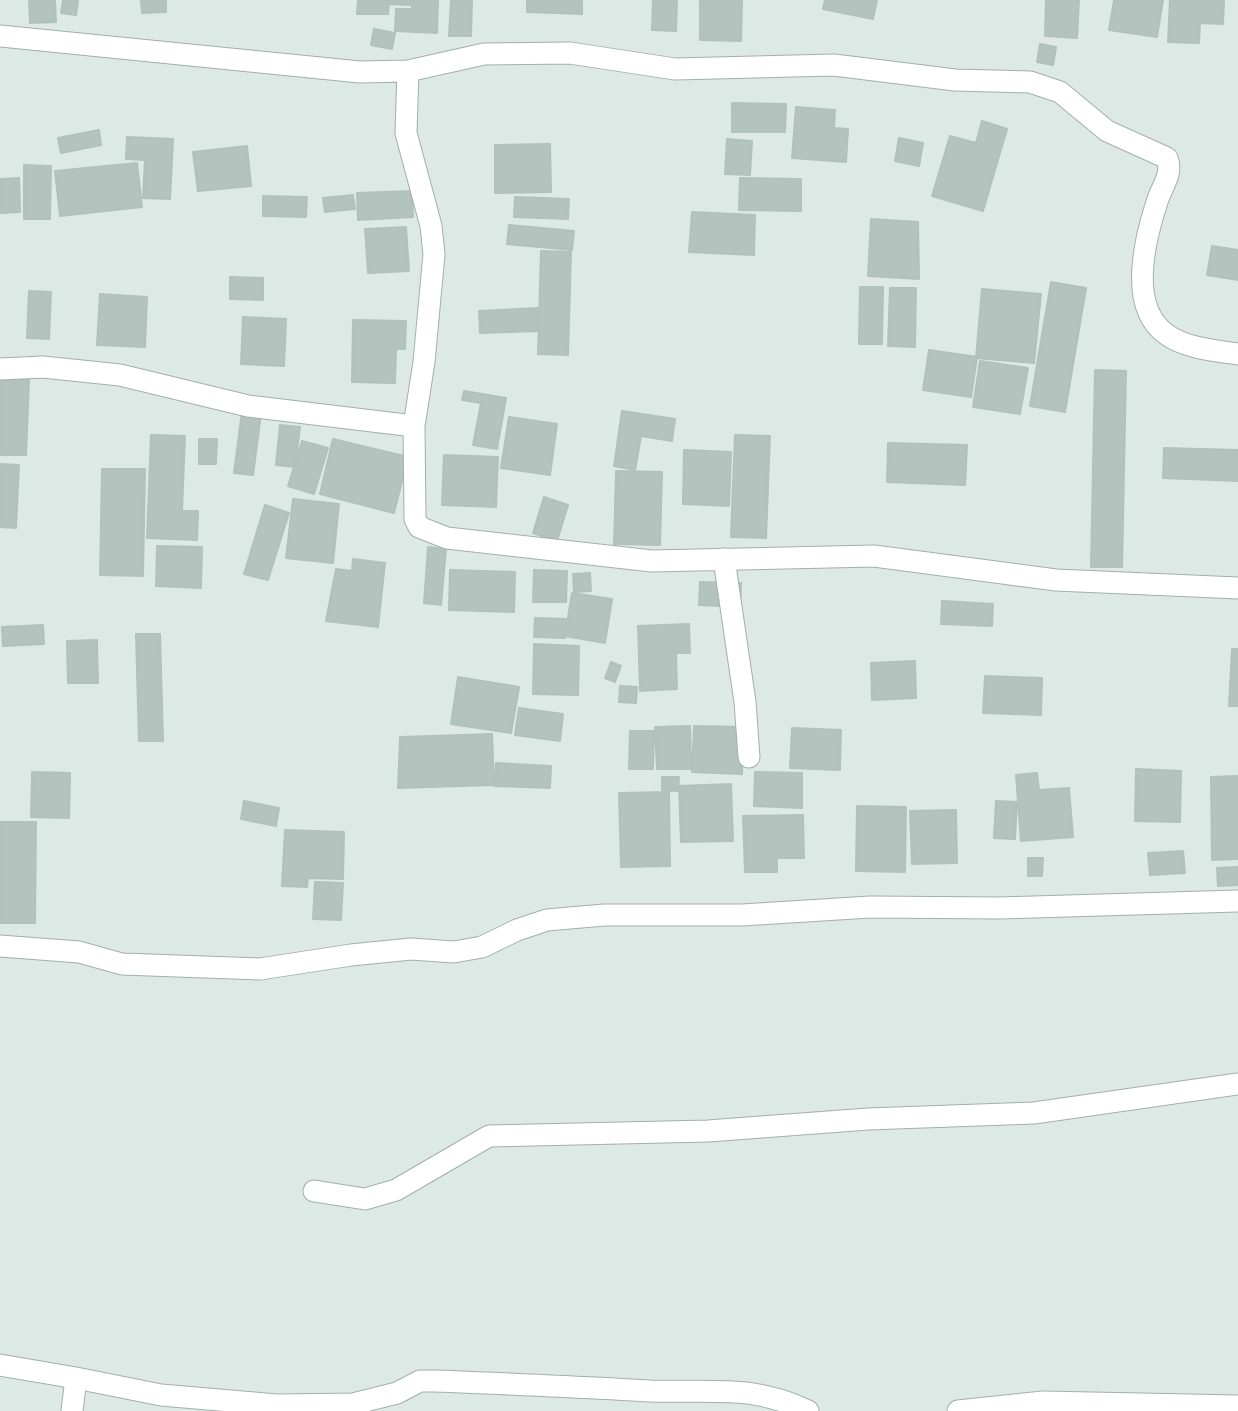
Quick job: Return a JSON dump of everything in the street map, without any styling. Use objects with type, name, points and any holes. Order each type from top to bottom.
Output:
[{"type":"street","points":[[0,36],[360,72],[408,71],[484,54],[570,53],[675,69],[834,65],[955,80],[1030,82],[1047,86],[1075,103],[1107,131],[1167,158],[1169,172],[1158,200],[1141,276],[1145,310],[1167,335],[1184,343],[1238,354]]},
{"type":"street","points":[[408,71],[406,133],[411,161],[427,208],[434,254],[424,362],[414,426],[415,519],[419,527],[447,538],[652,561],[874,556],[1056,580],[1238,588]]},
{"type":"street","points":[[0,369],[43,367],[120,375],[248,406],[414,426]]},
{"type":"street","points":[[724,559],[745,702],[749,757]]},
{"type":"street","points":[[0,946],[79,952],[122,964],[260,968],[399,950],[454,952],[482,947],[517,930],[547,920],[604,915],[742,915],[870,907],[999,908],[1238,901]]},
{"type":"street","points":[[314,1191],[365,1199],[396,1190],[489,1136],[708,1131],[868,1119],[1034,1114],[1238,1084]]},
{"type":"street","points":[[0,1365],[161,1395],[277,1405],[397,1402],[420,1381],[679,1392],[748,1391],[764,1394],[808,1411]]},
{"type":"street","points":[[72,1411],[76,1378]]},
{"type":"street","points":[[958,1411],[1043,1402],[1238,1406]]},
{"type":"building","points":[[29,0],[55,0],[56,22],[30,23]]},
{"type":"building","points":[[63,0],[78,0],[76,15],[61,13]]},
{"type":"building","points":[[141,0],[166,0],[166,12],[142,13]]},
{"type":"building","points":[[358,0],[410,0],[410,5],[389,4],[388,14],[357,14]]},
{"type":"building","points":[[412,0],[438,0],[437,33],[395,31],[396,9],[412,9]]},
{"type":"building","points":[[451,0],[472,0],[471,36],[449,36]]},
{"type":"building","points":[[527,0],[582,0],[582,14],[527,12]]},
{"type":"building","points":[[653,0],[677,0],[676,31],[652,30]]},
{"type":"building","points":[[700,0],[742,0],[741,41],[700,40]]},
{"type":"building","points":[[825,0],[877,0],[873,19],[823,9]]},
{"type":"building","points":[[1046,0],[1079,0],[1077,38],[1045,36]]},
{"type":"building","points":[[1114,0],[1163,0],[1157,37],[1109,30]]},
{"type":"building","points":[[1170,0],[1224,0],[1223,24],[1200,23],[1199,43],[1168,42]]},
{"type":"building","points":[[374,29],[395,33],[392,49],[371,45]]},
{"type":"building","points":[[1040,44],[1056,47],[1053,65],[1037,62]]},
{"type":"building","points":[[732,103],[786,104],[785,132],[732,132]]},
{"type":"building","points":[[796,107],[835,110],[834,128],[848,129],[846,162],[792,158]]},
{"type":"building","points":[[982,121],[1007,129],[983,211],[932,196],[950,136],[976,143]]},
{"type":"building","points":[[99,130],[101,145],[61,153],[58,138]]},
{"type":"building","points":[[127,137],[173,139],[170,199],[143,198],[145,160],[126,159]]},
{"type":"building","points":[[899,138],[923,143],[919,166],[895,161]]},
{"type":"building","points":[[727,139],[752,141],[750,175],[725,174]]},
{"type":"building","points":[[550,144],[551,192],[495,193],[495,145]]},
{"type":"building","points":[[247,146],[251,186],[198,191],[193,152]]},
{"type":"building","points":[[137,163],[142,207],[60,216],[55,171]]},
{"type":"building","points":[[24,165],[51,166],[50,219],[24,219]]},
{"type":"building","points":[[19,178],[20,212],[0,213],[0,179]]},
{"type":"building","points":[[740,178],[801,179],[801,211],[739,210]]},
{"type":"building","points":[[412,191],[413,217],[358,220],[357,193]]},
{"type":"building","points":[[353,195],[355,209],[325,212],[323,198]]},
{"type":"building","points":[[263,196],[307,197],[306,217],[263,216]]},
{"type":"building","points":[[515,197],[569,199],[568,219],[514,217]]},
{"type":"building","points":[[692,212],[755,215],[754,255],[689,252]]},
{"type":"building","points":[[871,219],[918,222],[919,279],[868,276]]},
{"type":"building","points":[[509,225],[574,231],[572,250],[507,244]]},
{"type":"building","points":[[406,227],[409,271],[368,273],[365,229]]},
{"type":"building","points":[[1212,246],[1238,250],[1238,280],[1207,275]]},
{"type":"building","points":[[541,251],[571,252],[568,355],[538,354]]},
{"type":"building","points":[[230,277],[263,278],[263,300],[230,299]]},
{"type":"building","points":[[1051,282],[1086,288],[1065,412],[1030,406]]},
{"type":"building","points":[[860,287],[883,287],[882,344],[859,344]]},
{"type":"building","points":[[890,288],[916,288],[915,347],[888,346]]},
{"type":"building","points":[[982,289],[1041,294],[1034,363],[976,358]]},
{"type":"building","points":[[29,291],[51,292],[49,339],[27,338]]},
{"type":"building","points":[[100,294],[147,297],[145,347],[97,345]]},
{"type":"building","points":[[538,308],[538,331],[480,333],[479,311]]},
{"type":"building","points":[[243,317],[286,319],[284,366],[241,364]]},
{"type":"building","points":[[353,320],[406,321],[405,349],[396,349],[395,383],[352,382]]},
{"type":"building","points":[[929,350],[977,357],[971,397],[923,390]]},
{"type":"building","points":[[980,361],[1028,368],[1020,414],[973,407]]},
{"type":"building","points":[[1095,370],[1126,371],[1122,567],[1091,567]]},
{"type":"building","points":[[0,379],[29,380],[26,455],[0,455]]},
{"type":"building","points":[[464,391],[506,398],[497,449],[473,445],[481,403],[462,400]]},
{"type":"building","points":[[242,411],[261,414],[253,475],[234,473]]},
{"type":"building","points":[[622,411],[675,419],[672,441],[641,436],[635,470],[614,466]]},
{"type":"building","points":[[509,417],[557,424],[550,475],[501,468]]},
{"type":"building","points":[[280,425],[300,427],[295,467],[276,465]]},
{"type":"building","points":[[151,435],[185,436],[182,511],[198,511],[197,540],[147,538]]},
{"type":"building","points":[[735,435],[770,436],[766,538],[731,537]]},
{"type":"building","points":[[199,439],[217,439],[216,464],[199,464]]},
{"type":"building","points":[[333,439],[408,457],[394,513],[320,494]]},
{"type":"building","points":[[302,441],[328,448],[314,494],[288,486]]},
{"type":"building","points":[[888,443],[967,445],[965,485],[887,482]]},
{"type":"building","points":[[1164,448],[1238,450],[1238,481],[1163,478]]},
{"type":"building","points":[[684,450],[731,452],[729,506],[683,504]]},
{"type":"building","points":[[444,455],[498,457],[496,507],[442,505]]},
{"type":"building","points":[[0,464],[19,465],[16,528],[0,527]]},
{"type":"building","points":[[102,469],[145,469],[143,576],[100,575]]},
{"type":"building","points":[[616,471],[662,472],[660,545],[614,544]]},
{"type":"building","points":[[544,497],[568,505],[557,541],[533,533]]},
{"type":"building","points":[[293,499],[339,504],[333,563],[286,558]]},
{"type":"building","points":[[265,505],[289,513],[268,580],[244,574]]},
{"type":"building","points":[[157,546],[202,547],[201,588],[156,586]]},
{"type":"building","points":[[428,547],[446,549],[441,605],[424,603]]},
{"type":"building","points":[[353,559],[385,563],[378,627],[326,621],[336,569],[352,571]]},
{"type":"building","points":[[450,570],[515,572],[514,612],[449,610]]},
{"type":"building","points":[[534,570],[567,571],[566,602],[533,602]]},
{"type":"building","points":[[590,573],[591,591],[574,592],[573,574]]},
{"type":"building","points":[[700,582],[741,583],[740,607],[699,605]]},
{"type":"building","points":[[572,593],[612,599],[605,643],[565,636]]},
{"type":"building","points":[[942,601],[993,604],[992,626],[941,624]]},
{"type":"building","points":[[535,618],[566,619],[565,638],[534,637]]},
{"type":"building","points":[[689,624],[690,653],[676,653],[677,689],[640,691],[638,626]]},
{"type":"building","points":[[43,625],[44,644],[3,646],[2,627]]},
{"type":"building","points":[[136,634],[160,634],[163,741],[139,741]]},
{"type":"building","points":[[97,640],[98,683],[68,683],[67,641]]},
{"type":"building","points":[[534,644],[579,646],[578,695],[533,694]]},
{"type":"building","points":[[1232,649],[1238,649],[1238,706],[1229,706]]},
{"type":"building","points":[[915,661],[916,698],[872,700],[871,663]]},
{"type":"building","points":[[611,662],[621,666],[615,682],[605,678]]},
{"type":"building","points":[[985,676],[1042,678],[1041,715],[983,713]]},
{"type":"building","points":[[458,677],[519,687],[511,733],[451,724]]},
{"type":"building","points":[[620,686],[637,687],[636,703],[619,702]]},
{"type":"building","points":[[519,708],[563,714],[560,741],[515,735]]},
{"type":"building","points":[[690,726],[691,769],[657,769],[655,727]]},
{"type":"building","points":[[694,726],[743,727],[742,774],[692,772]]},
{"type":"building","points":[[792,728],[841,730],[840,770],[790,768]]},
{"type":"building","points":[[630,731],[654,731],[653,769],[629,769]]},
{"type":"building","points":[[492,734],[494,785],[398,788],[400,737]]},
{"type":"building","points":[[496,763],[551,766],[550,788],[495,786]]},
{"type":"building","points":[[1136,769],[1181,771],[1180,822],[1135,821]]},
{"type":"building","points":[[32,772],[70,773],[69,818],[31,817]]},
{"type":"building","points":[[755,772],[802,773],[802,808],[754,806]]},
{"type":"building","points":[[1037,773],[1039,790],[1069,788],[1073,837],[1021,841],[1016,775]]},
{"type":"building","points":[[1238,776],[1238,859],[1212,860],[1211,777]]},
{"type":"building","points":[[662,777],[679,777],[678,791],[662,790]]},
{"type":"building","points":[[731,784],[733,841],[681,842],[679,786]]},
{"type":"building","points":[[669,792],[670,866],[621,867],[619,793]]},
{"type":"building","points":[[244,801],[279,808],[276,826],[241,819]]},
{"type":"building","points":[[996,801],[1017,802],[1015,839],[994,838]]},
{"type":"building","points":[[857,806],[906,807],[905,872],[856,871]]},
{"type":"building","points":[[956,810],[957,863],[912,864],[910,811]]},
{"type":"building","points":[[803,815],[804,858],[777,858],[777,872],[745,872],[743,816]]},
{"type":"building","points":[[0,822],[36,822],[35,923],[0,923]]},
{"type":"building","points":[[285,830],[344,832],[343,879],[308,878],[307,887],[282,886]]},
{"type":"building","points":[[1183,851],[1185,873],[1150,875],[1148,853]]},
{"type":"building","points":[[1028,858],[1043,858],[1042,876],[1028,876]]},
{"type":"building","points":[[1238,867],[1238,885],[1218,886],[1217,868]]},
{"type":"building","points":[[315,882],[343,883],[341,920],[313,919]]}]
